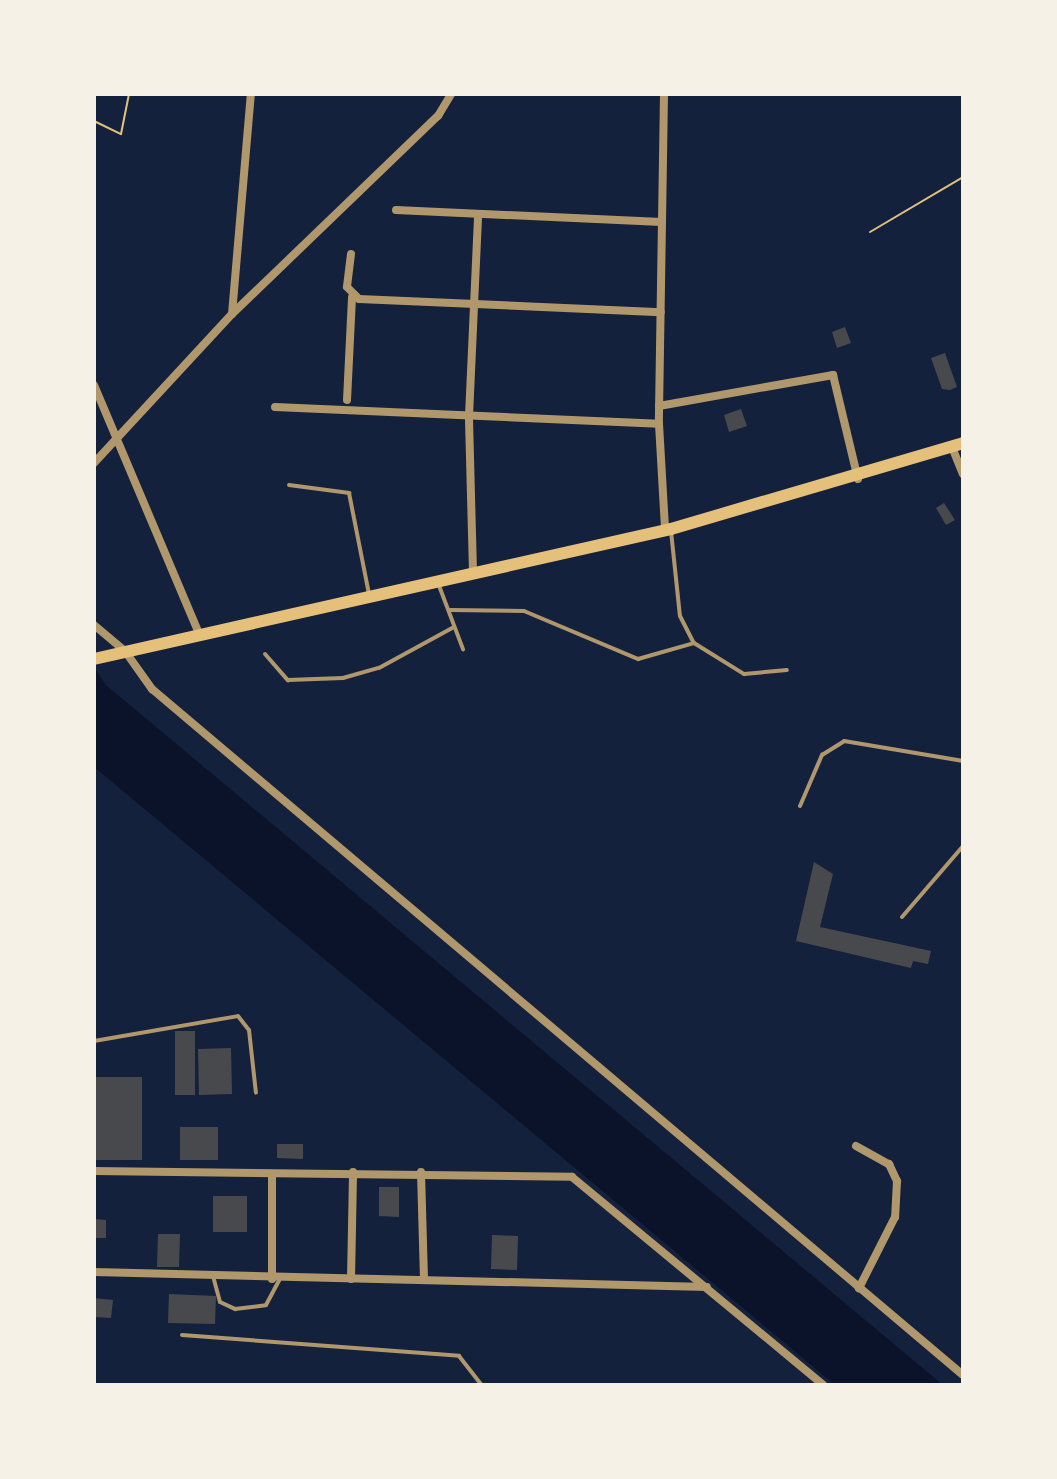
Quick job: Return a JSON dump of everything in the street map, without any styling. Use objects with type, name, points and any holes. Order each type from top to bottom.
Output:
[{"type":"main road","points":[[98,658],[668,529],[858,480],[957,445]]},
{"type":"street","points":[[232,314],[251,94]]},
{"type":"street","points":[[94,463],[232,314],[438,116],[451,94]]},
{"type":"street","points":[[664,94],[659,424],[668,529]]},
{"type":"street","points":[[396,210],[662,222]]},
{"type":"street","points":[[473,572],[469,416],[478,214]]},
{"type":"street","points":[[347,400],[351,254]]},
{"type":"street","points":[[352,297],[475,306],[661,312]]},
{"type":"street","points":[[659,406],[833,375],[858,480]]},
{"type":"street","points":[[94,385],[199,633]]},
{"type":"street","points":[[275,407],[659,424]]},
{"type":"street","points":[[957,445],[963,474]]},
{"type":"street","points":[[94,625],[125,651],[152,689],[963,1375]]},
{"type":"street","points":[[856,1146],[889,1164],[897,1181],[895,1217],[859,1288]]},
{"type":"street","points":[[94,1171],[272,1174],[421,1172],[572,1177],[823,1385]]},
{"type":"street","points":[[351,1279],[353,1172]]},
{"type":"street","points":[[421,1172],[424,1279]]},
{"type":"street","points":[[272,1174],[276,1279]]},
{"type":"street","points":[[94,1272],[276,1279],[424,1279],[707,1287]]},
{"type":"lane","points":[[289,485],[349,493],[370,596]]},
{"type":"lane","points":[[668,529],[680,616],[694,643],[744,674],[787,670]]},
{"type":"lane","points":[[437,580],[463,649]]},
{"type":"lane","points":[[450,610],[524,611],[638,659],[694,643]]},
{"type":"lane","points":[[265,654],[273,672],[288,680],[343,678],[379,668],[454,627]]},
{"type":"lane","points":[[800,806],[822,755],[844,741],[963,761]]},
{"type":"lane","points":[[902,917],[963,846]]},
{"type":"lane","points":[[94,1041],[238,1016],[249,1030],[256,1093]]},
{"type":"lane","points":[[213,1276],[220,1302],[235,1309],[266,1305],[276,1279]]},
{"type":"lane","points":[[182,1335],[459,1356],[478,1371],[482,1385]]},
{"type":"path","points":[[94,121],[121,134],[129,94]]},
{"type":"path","points":[[870,232],[963,177]]},
{"type":"water","points":[[94,667],[106,685],[943,1385],[835,1385],[94,767]]},
{"type":"building","points":[[845,327],[851,343],[837,348],[832,332]]},
{"type":"building","points":[[945,353],[957,387],[950,390],[942,389],[931,358]]},
{"type":"building","points":[[741,409],[747,426],[729,432],[724,415]]},
{"type":"building","points":[[944,503],[955,520],[946,525],[936,508]]},
{"type":"building","points":[[814,862],[833,874],[820,927],[931,951],[928,964],[913,961],[911,968],[796,941]]},
{"type":"building","points":[[175,1031],[195,1031],[195,1095],[175,1095]]},
{"type":"building","points":[[231,1048],[232,1094],[199,1095],[198,1049]]},
{"type":"building","points":[[94,1077],[142,1077],[142,1160],[94,1160]]},
{"type":"building","points":[[180,1127],[218,1127],[218,1160],[180,1160]]},
{"type":"building","points":[[277,1144],[303,1144],[303,1159],[277,1158]]},
{"type":"building","points":[[379,1187],[399,1187],[399,1217],[379,1216]]},
{"type":"building","points":[[213,1196],[247,1196],[247,1232],[213,1232]]},
{"type":"building","points":[[94,1219],[106,1220],[106,1238],[94,1238]]},
{"type":"building","points":[[158,1234],[180,1234],[179,1267],[157,1267]]},
{"type":"building","points":[[492,1235],[518,1236],[517,1270],[491,1269]]},
{"type":"building","points":[[169,1294],[216,1296],[215,1324],[168,1323]]},
{"type":"building","points":[[94,1298],[113,1300],[111,1318],[94,1317]]}]
